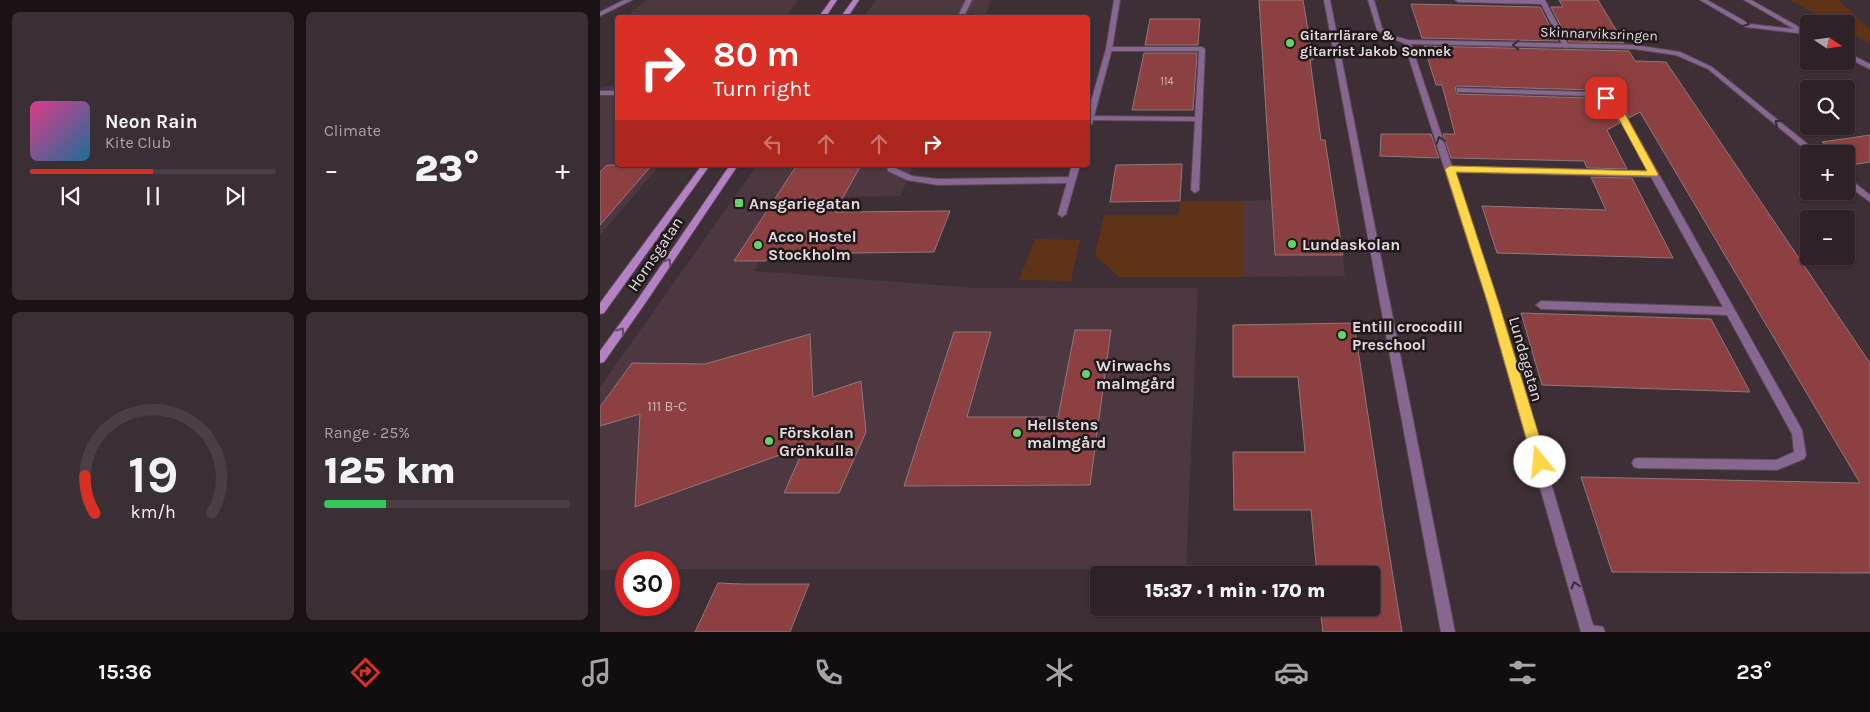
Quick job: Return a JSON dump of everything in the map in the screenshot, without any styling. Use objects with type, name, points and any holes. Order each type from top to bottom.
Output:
[{"type":"main road","points":[[823,15],[834,0]]},
{"type":"main road","points":[[845,15],[856,0]]},
{"type":"main road","name":"Hornsgatan","points":[[600,310],[705,167]]},
{"type":"main road","name":"Hornsgatan","points":[[600,359],[733,167]]},
{"type":"street","points":[[600,14],[629,0]]},
{"type":"street","points":[[962,15],[969,0]]},
{"type":"street","points":[[1090,104],[1109,49],[1117,0]]},
{"type":"street","points":[[1327,0],[1448,632]]},
{"type":"street","points":[[1371,0],[1379,29],[1392,37],[1407,42]]},
{"type":"street","points":[[1458,0],[1542,1],[1566,46]]},
{"type":"street","points":[[1703,0],[1748,26],[1800,32]]},
{"type":"street","points":[[1747,0],[1800,29]]},
{"type":"street","name":"Skinnarviksringen","points":[[1407,42],[1656,49],[1678,53],[1710,68],[1805,145]]},
{"type":"street","name":"Lundagatan","points":[[1407,42],[1493,304],[1591,632]]},
{"type":"street","points":[[1109,49],[1202,49],[1195,190]]},
{"type":"street","points":[[1855,59],[1870,67]]},
{"type":"street","points":[[1460,90],[1591,94],[1606,98],[1616,105],[1798,433],[1800,455],[1777,465],[1638,463]]},
{"type":"street","points":[[600,93],[615,92]]},
{"type":"street","points":[[1090,121],[1199,118]]},
{"type":"street","points":[[891,167],[891,170],[910,178],[938,182],[1072,180]]},
{"type":"street","points":[[1062,214],[1075,167]]},
{"type":"street","points":[[1450,169],[1654,174]]},
{"type":"street","points":[[1855,186],[1870,198]]},
{"type":"street","points":[[1541,305],[1729,311]]},
{"type":"shaded area","points":[[646,0],[799,0],[787,15],[628,15]]},
{"type":"shaded area","points":[[876,0],[992,0],[985,15],[865,15]]},
{"type":"shaded area","points":[[1790,0],[1838,0],[1855,15],[1817,15]]},
{"type":"shaded area","points":[[1855,15],[1870,29],[1870,44],[1855,36]]},
{"type":"shaded area","points":[[615,85],[615,167],[658,167],[600,235],[600,88]]},
{"type":"shaded area","points":[[756,167],[913,167],[900,196],[797,198],[754,271],[975,288],[1198,288],[1186,566],[1090,566],[1090,569],[680,569],[680,551],[615,551],[615,569],[600,570],[600,387]]},
{"type":"shaded area","name":"Lundaskolan","points":[[1272,200],[1343,255],[1345,276],[1243,277],[1243,201]]},
{"type":"shaded area","points":[[1180,201],[1243,201],[1243,277],[1119,277],[1095,256],[1104,215],[1178,215]]},
{"type":"shaded area","points":[[1035,239],[1080,240],[1071,281],[1019,280]]},
{"type":"building","points":[[1259,0],[1303,0],[1313,60],[1310,60],[1321,140],[1325,140],[1343,255],[1275,255]]},
{"type":"building","points":[[1559,0],[1598,0],[1624,43],[1569,42],[1551,7],[1563,7]]},
{"type":"building","points":[[1411,4],[1540,7],[1558,41],[1422,38]]},
{"type":"building","points":[[1150,19],[1200,19],[1198,45],[1145,45]]},
{"type":"building","points":[[1424,46],[1629,51],[1635,61],[1666,62],[1800,260],[1800,265],[1804,265],[1870,363],[1870,573],[1612,572],[1581,477],[1860,483],[1640,112],[1629,118],[1621,102],[1610,94],[1591,90],[1457,86],[1455,88],[1457,94],[1591,98],[1603,101],[1612,107],[1620,123],[1607,130],[1627,169],[1587,168],[1584,161],[1451,158],[1443,134],[1455,134],[1442,85],[1436,85]]},
{"type":"building","points":[[1144,53],[1197,53],[1193,110],[1132,110]]},
{"type":"building","points":[[1381,134],[1431,134],[1439,158],[1380,156]]},
{"type":"building","points":[[1870,135],[1870,162],[1855,164],[1855,145],[1826,145],[1822,142]]},
{"type":"building","points":[[1182,164],[1180,201],[1110,202],[1116,165]]},
{"type":"building","points":[[607,165],[615,165],[615,167],[650,167],[600,225],[600,172]]},
{"type":"building","points":[[796,167],[860,167],[835,212],[950,211],[934,252],[770,254],[766,261],[734,261]]},
{"type":"building","points":[[1591,177],[1632,178],[1673,258],[1497,253],[1482,206],[1606,210]]},
{"type":"building","points":[[1521,313],[1711,319],[1750,392],[1542,385]]},
{"type":"building","points":[[1354,323],[1402,632],[1323,632],[1321,616],[1380,616],[1380,566],[1316,566],[1311,510],[1234,510],[1233,452],[1305,452],[1298,377],[1233,377],[1233,325]]},
{"type":"building","name":"Wirwachs malmgård","points":[[1075,330],[1111,330],[1090,485],[904,486],[954,332],[991,332],[967,417],[1058,417]]},
{"type":"building","points":[[810,334],[813,397],[861,381],[866,432],[839,493],[784,493],[805,446],[635,507],[640,414],[600,426],[600,407],[632,363],[705,364]]},
{"type":"building","points":[[718,583],[809,584],[790,632],[695,632]]},
{"type":"place","name":"Gitarrlärare & gitarrist Jakob Sonnek","points":[[1290,43]]},
{"type":"place","name":"Ansgariegatan","points":[[739,203]]},
{"type":"place","name":"Lundaskolan","points":[[1292,244]]},
{"type":"place","name":"Acco Hostel Stockholm","points":[[758,245]]},
{"type":"place","name":"Entill crocodill Preschool","points":[[1342,335]]},
{"type":"place","name":"Wirwachs malmgård","points":[[1086,374]]},
{"type":"place","name":"Hellstens malmgård","points":[[1017,433]]},
{"type":"place","name":"Förskolan Grönkulla","points":[[769,441]]},
{"type":"route","points":[[1540,462],[1450,169],[1654,174],[1616,105],[1606,98]]}]
